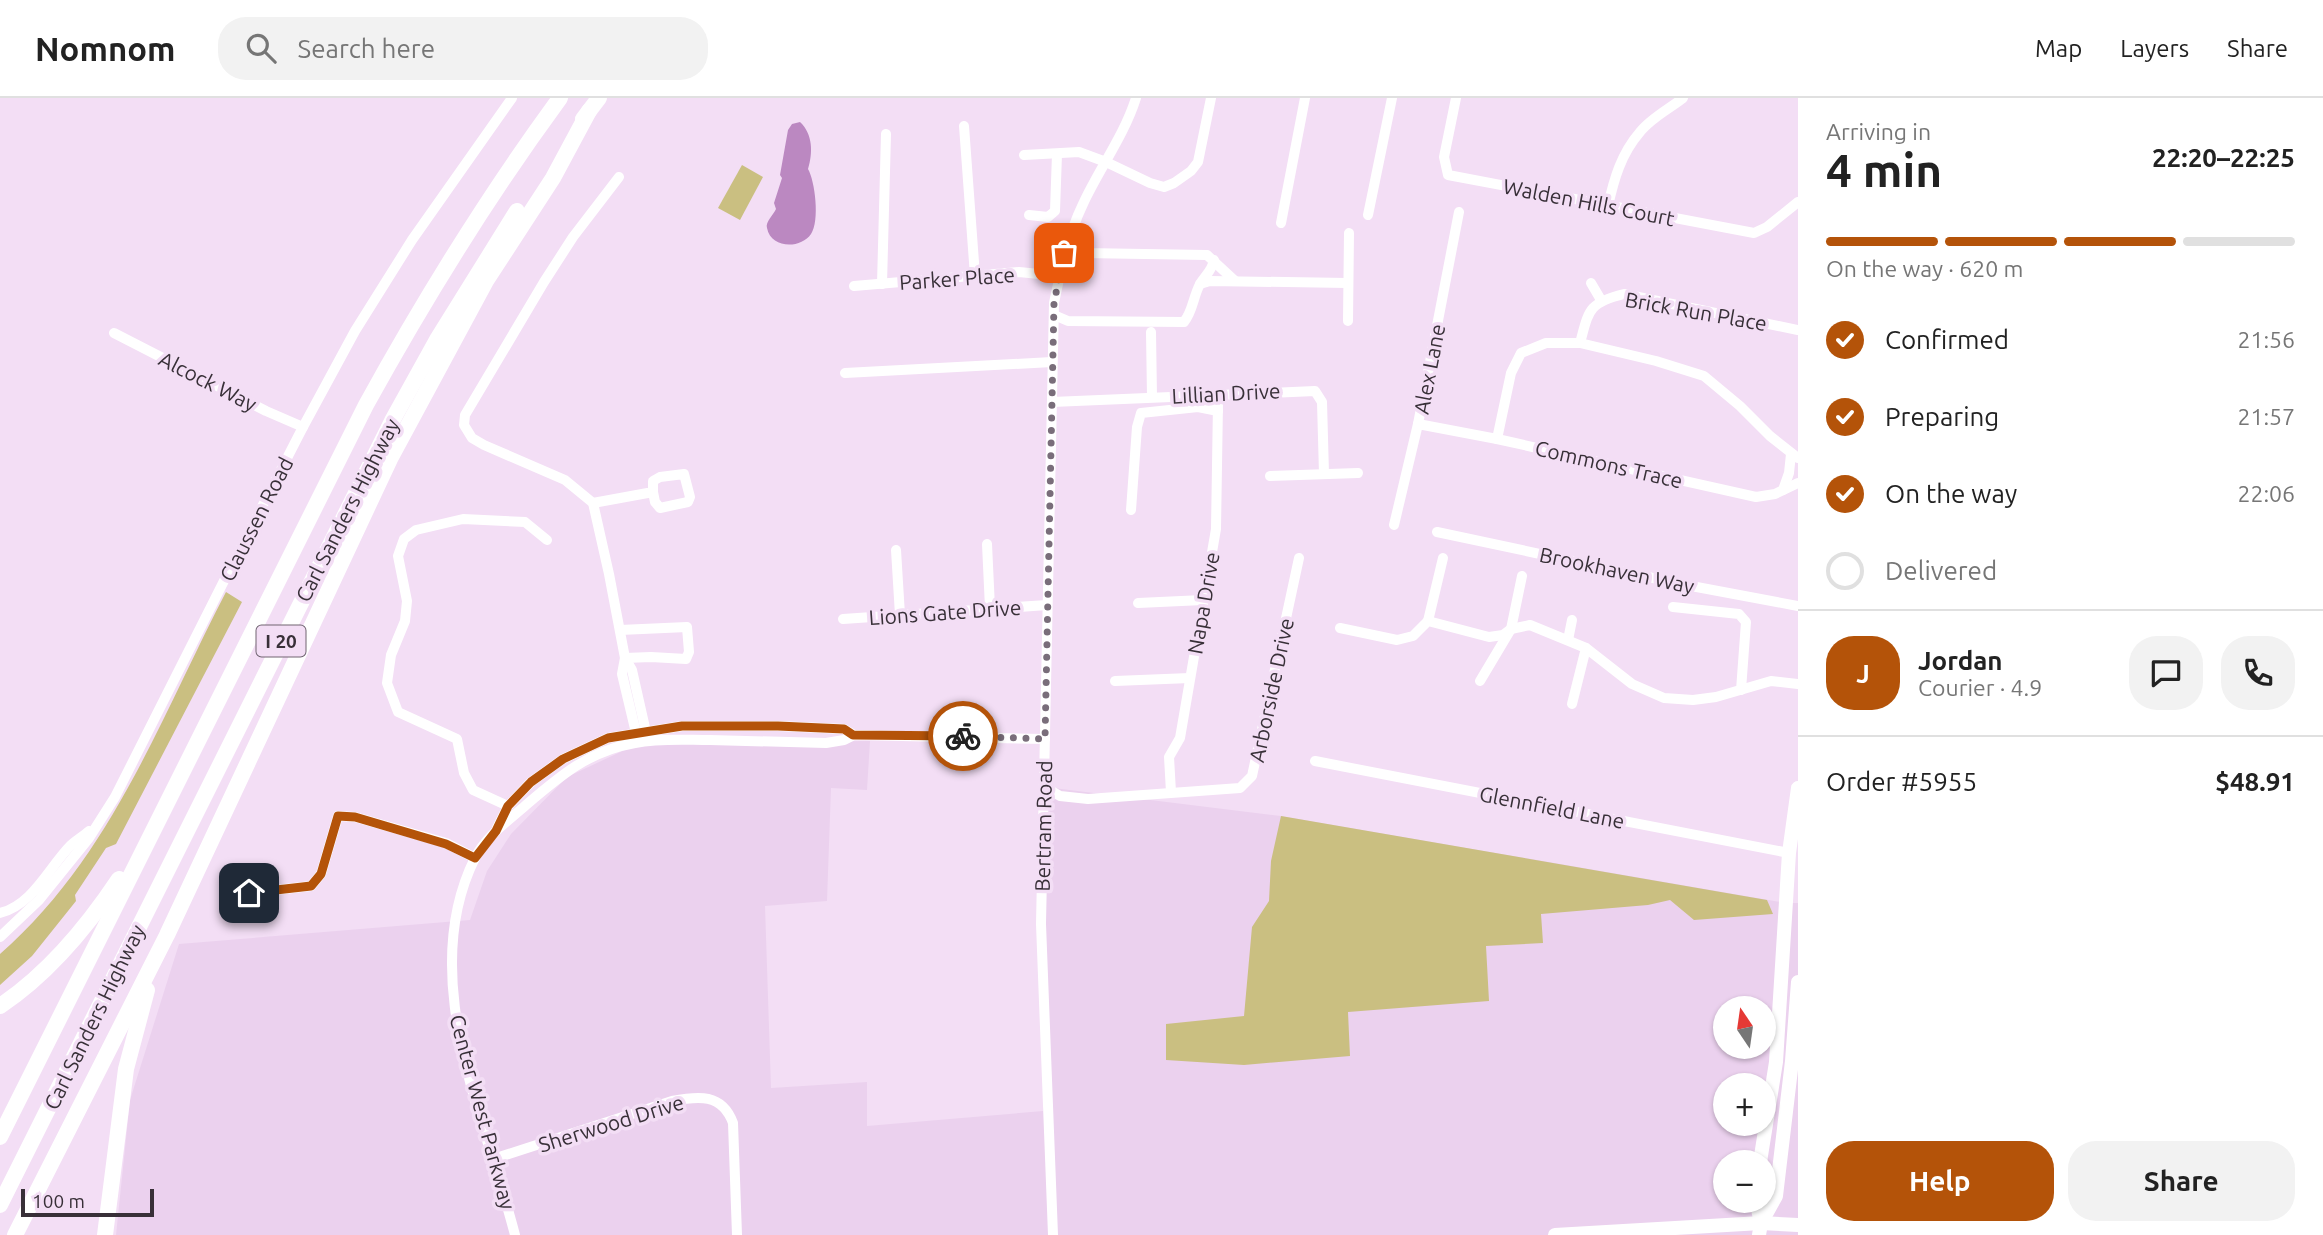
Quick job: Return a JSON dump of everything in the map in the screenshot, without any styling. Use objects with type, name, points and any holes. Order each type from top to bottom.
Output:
[{"type":"highway","name":"Carl Sanders Highway","points":[[0,1137],[366,405],[404,335],[487,201],[560,98]]},
{"type":"highway","name":"Carl Sanders Highway","points":[[0,1205],[391,421],[488,255],[594,104]]},
{"type":"highway","points":[[15,1235],[167,935],[390,459],[486,281],[553,178],[594,104]]},
{"type":"highway","points":[[0,1006],[62,952],[95,914],[164,809]]},
{"type":"highway","points":[[105,1235],[126,1069],[148,985],[167,935]]},
{"type":"main road","points":[[1761,1150],[1776,1062],[1789,853],[1798,788]]},
{"type":"main road","points":[[1760,1229],[1776,1196],[1795,1062],[1798,982]]},
{"type":"main road","points":[[1555,1235],[1760,1229],[1798,1225]]},
{"type":"street","name":"Claussen Road","points":[[0,937],[39,900],[97,825],[133,766],[232,565],[355,331],[406,250],[512,98]]},
{"type":"street","name":"Bertram Road","points":[[1053,1235],[1041,963],[1054,315],[1059,276],[1082,205],[1136,98]]},
{"type":"street","points":[[1024,155],[1079,152],[1164,187],[1191,171],[1198,162],[1211,98]]},
{"type":"street","points":[[1281,223],[1305,98]]},
{"type":"street","points":[[1368,215],[1392,98]]},
{"type":"street","name":"Walden Hills Court","points":[[1456,98],[1444,157],[1448,175],[1754,233],[1768,227],[1798,202]]},
{"type":"street","points":[[1608,206],[1615,174],[1640,131],[1682,98]]},
{"type":"street","points":[[964,126],[975,276]]},
{"type":"street","points":[[882,284],[886,134]]},
{"type":"street","points":[[1029,215],[1048,217],[1055,211],[1057,154]]},
{"type":"street","points":[[619,177],[573,237],[538,291],[465,415],[464,425],[478,442],[565,481],[593,503],[625,658],[632,670],[642,737]]},
{"type":"street","name":"Alex Lane","points":[[1394,524],[1418,424],[1459,212]]},
{"type":"street","points":[[1348,321],[1349,233]]},
{"type":"street","points":[[1067,245],[1083,253],[1207,255],[1236,281]]},
{"type":"street","points":[[1054,315],[1068,321],[1184,322],[1190,314],[1200,284],[1213,267],[1214,260]]},
{"type":"street","name":"Parker Place","points":[[854,286],[1019,272],[1059,276]]},
{"type":"street","points":[[1200,284],[1210,281],[1348,283]]},
{"type":"street","points":[[1591,283],[1601,300]]},
{"type":"street","name":"Brick Run Place","points":[[1580,344],[1588,314],[1601,300],[1624,294],[1798,330]]},
{"type":"street","points":[[1152,332],[1152,397]]},
{"type":"street","name":"Alcock Way","points":[[114,333],[303,427]]},
{"type":"street","points":[[1497,439],[1511,373],[1521,353],[1546,342],[1580,344],[1657,361],[1704,376],[1794,456],[1783,491]]},
{"type":"street","points":[[845,373],[1052,362]]},
{"type":"street","name":"Lillian Drive","points":[[1052,402],[1315,390],[1322,402],[1324,474]]},
{"type":"street","name":"Napa Drive","points":[[1131,510],[1136,427],[1141,413],[1218,407],[1216,529],[1180,738],[1169,757],[1171,792]]},
{"type":"street","name":"Commons Trace","points":[[1418,424],[1756,497],[1783,491],[1798,484]]},
{"type":"street","points":[[1270,476],[1358,473]]},
{"type":"street","points":[[593,503],[653,492]]},
{"type":"street","points":[[508,806],[472,790],[464,773],[457,739],[398,712],[387,683],[391,656],[405,621],[408,601],[398,556],[404,539],[416,530],[463,519],[525,522],[547,540]]},
{"type":"street","name":"Brookhaven Way","points":[[1437,532],[1798,606]]},
{"type":"street","points":[[987,544],[990,608]]},
{"type":"street","points":[[896,550],[900,615]]},
{"type":"street","name":"Arborside Drive","points":[[1045,787],[1060,796],[1088,799],[1240,788],[1252,776],[1300,558]]},
{"type":"street","points":[[1340,628],[1397,640],[1413,636],[1428,621],[1443,558]]},
{"type":"street","points":[[1480,681],[1511,629],[1522,576]]},
{"type":"street","points":[[1138,603],[1203,600]]},
{"type":"street","name":"Lions Gate Drive","points":[[843,619],[1047,605]]},
{"type":"street","points":[[1673,607],[1739,614],[1746,622],[1741,690]]},
{"type":"street","points":[[1568,640],[1572,620]]},
{"type":"street","points":[[1428,621],[1489,637],[1530,625],[1586,649],[1632,684],[1664,698],[1693,701],[1771,681],[1798,684]]},
{"type":"street","points":[[620,630],[687,627],[689,652],[686,659],[625,658]]},
{"type":"street","points":[[1572,704],[1586,649]]},
{"type":"street","points":[[1115,681],[1190,678]]},
{"type":"street","name":"Center West Parkway","points":[[496,831],[508,806],[531,782],[563,759],[608,738],[827,743],[844,740],[853,735],[1045,739]]},
{"type":"street","name":"Center West Parkway","points":[[515,1235],[464,1055],[454,1000],[453,948],[460,899],[475,858],[496,831],[572,767],[590,757],[642,737]]},
{"type":"street","name":"Glennfield Lane","points":[[1315,761],[1789,853]]},
{"type":"street","points":[[249,893],[311,886],[321,874],[338,816],[355,817],[446,844],[475,858]]},
{"type":"street","points":[[0,913],[14,908],[49,874],[71,845],[97,825]]},
{"type":"street","name":"Sherwood Drive","points":[[493,1159],[664,1104],[696,1097],[709,1098],[728,1112],[733,1123],[737,1235]]},
{"type":"shaded area","points":[[800,122],[811,144],[808,169],[816,211],[811,234],[800,242],[787,245],[774,240],[767,226],[776,209],[774,203],[782,178],[780,175],[788,130],[792,124]]},
{"type":"shaded area","points":[[742,165],[763,177],[740,220],[718,208]]},
{"type":"shaded area","points":[[226,592],[242,602],[116,844],[106,848],[75,895],[76,901],[32,956],[0,985],[0,954],[39,916],[73,874],[103,830],[155,737]]},
{"type":"shaded area","points":[[870,741],[867,790],[831,788],[827,901],[765,906],[771,1088],[867,1082],[867,1126],[1043,1111],[1045,787],[1281,816],[1798,903],[1798,1235],[116,1235],[130,1100],[179,944],[470,920],[487,871],[511,834],[567,777],[631,747],[673,743]]},
{"type":"shaded area","points":[[1281,816],[1767,900],[1773,914],[1694,920],[1670,900],[1648,905],[1541,914],[1543,943],[1486,946],[1489,1001],[1348,1012],[1350,1056],[1244,1065],[1166,1060],[1166,1024],[1244,1016],[1252,927],[1269,901],[1271,861]]},
{"type":"way so far","points":[[963,736],[1045,739],[1054,303],[1064,253]]},
{"type":"route","points":[[249,893],[311,886],[321,874],[338,816],[355,817],[446,844],[475,858],[496,831],[508,806],[531,782],[563,759],[608,738],[682,726],[778,726],[844,729],[853,735],[963,736]]}]
